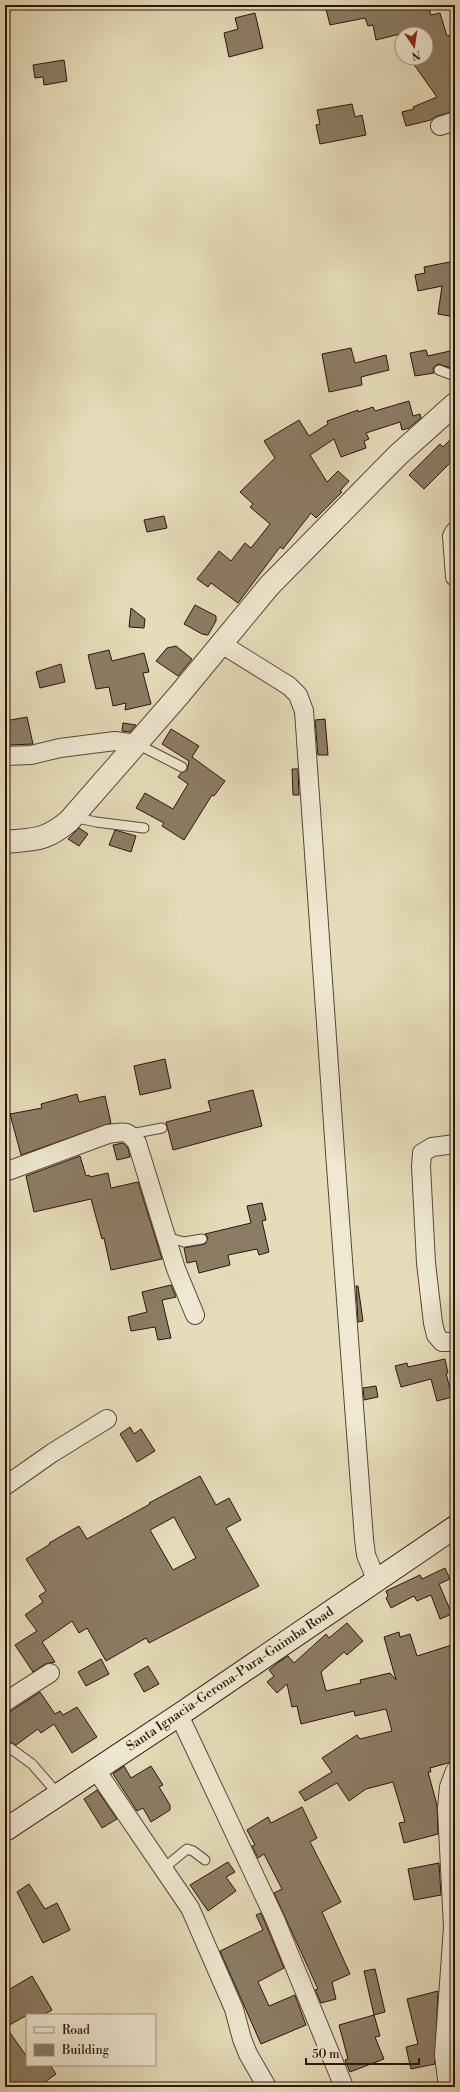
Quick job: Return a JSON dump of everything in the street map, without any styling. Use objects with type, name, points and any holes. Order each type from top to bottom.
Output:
[{"type":"street","points":[[5,842],[39,839],[50,835],[55,833],[73,817],[179,695],[220,643],[269,586],[398,455],[455,404]]},
{"type":"street","points":[[455,531],[452,536],[455,577]]},
{"type":"street","points":[[220,643],[289,686],[298,695],[304,711],[336,1172],[364,1538],[366,1555],[376,1579]]},
{"type":"street","points":[[5,756],[31,755],[60,748],[115,741],[136,744]]},
{"type":"street","points":[[5,1172],[108,1134],[126,1131],[131,1134],[137,1143],[176,1269],[195,1315]]},
{"type":"street","points":[[455,1144],[432,1147],[422,1152],[422,1166],[426,1263],[433,1323],[436,1335],[442,1342],[455,1342]]},
{"type":"street","points":[[5,1486],[52,1453],[107,1419]]},
{"type":"street","name":"Santa Ignacia-Gerona-Pura-Guimba Road","points":[[5,1830],[178,1715],[376,1579],[455,1527]]},
{"type":"street","points":[[5,1702],[50,1673]]},
{"type":"street","points":[[178,1715],[275,1919],[344,2087]]},
{"type":"street","points":[[96,1770],[190,1908],[206,1941],[234,2009],[246,2049],[267,2087]]},
{"type":"street","points":[[450,2083],[444,2055],[453,1926],[453,1870],[448,1797],[455,1771]]},
{"type":"lane","points":[[439,370],[455,376]]},
{"type":"lane","points":[[136,744],[182,767]]},
{"type":"lane","points":[[73,817],[96,822],[144,828]]},
{"type":"lane","points":[[131,1134],[162,1128]]},
{"type":"lane","points":[[166,1237],[184,1242],[202,1239]]},
{"type":"lane","points":[[10,1748],[32,1764],[58,1794]]},
{"type":"lane","points":[[164,1868],[187,1849],[193,1851],[204,1860]]},
{"type":"building","points":[[325,5],[428,5],[431,15],[440,13],[447,36],[455,34],[455,111],[437,116],[431,120],[406,126],[402,112],[414,109],[413,107],[437,97],[415,66],[434,66],[434,26],[394,26],[394,36],[376,40],[373,25],[368,26],[365,18],[330,25]]},
{"type":"building","points":[[255,13],[263,48],[229,57],[224,33],[238,29],[235,18]]},
{"type":"building","points":[[64,60],[67,81],[44,85],[43,77],[35,78],[33,65]]},
{"type":"building","points":[[352,104],[355,117],[362,115],[366,135],[320,144],[316,125],[320,124],[317,110]]},
{"type":"building","points":[[455,261],[455,317],[438,314],[442,286],[418,291],[415,275],[425,273],[424,267]]},
{"type":"building","points":[[351,348],[355,363],[386,355],[389,370],[361,377],[362,385],[329,392],[322,354]]},
{"type":"building","points":[[426,350],[428,356],[450,351],[454,369],[438,364],[433,368],[434,373],[415,376],[410,353]]},
{"type":"building","points":[[409,401],[413,416],[420,414],[421,418],[409,428],[402,430],[400,422],[366,433],[369,439],[364,441],[366,448],[341,457],[334,439],[310,455],[327,482],[338,471],[349,481],[340,491],[342,492],[316,518],[311,513],[283,549],[280,547],[238,603],[211,583],[208,587],[197,579],[219,551],[231,561],[245,543],[251,548],[270,524],[250,507],[253,504],[240,492],[275,458],[264,441],[299,420],[309,436],[328,424],[327,421],[358,410],[358,412],[373,407],[375,411]]},
{"type":"building","points":[[455,435],[455,458],[424,489],[409,475],[440,444],[443,447]]},
{"type":"building","points":[[164,516],[167,528],[147,532],[144,520]]},
{"type":"building","points":[[195,605],[216,616],[216,621],[208,635],[202,634],[184,624]]},
{"type":"building","points":[[131,608],[145,619],[144,628],[129,627]]},
{"type":"building","points":[[176,646],[192,659],[178,676],[156,661],[167,648]]},
{"type":"building","points":[[109,650],[112,661],[144,653],[149,672],[143,673],[151,704],[125,710],[126,703],[113,706],[109,687],[96,689],[88,655]]},
{"type":"building","points":[[61,664],[65,682],[40,688],[36,672]]},
{"type":"building","points":[[27,717],[33,744],[8,745],[5,721]]},
{"type":"building","points":[[325,719],[328,755],[318,755],[315,720]]},
{"type":"building","points":[[123,723],[136,725],[130,732],[122,731]]},
{"type":"building","points":[[171,729],[199,746],[192,757],[225,781],[214,796],[212,795],[184,840],[162,826],[164,823],[136,808],[145,793],[173,809],[188,784],[178,777],[181,773],[187,770],[189,761],[162,744]]},
{"type":"building","points":[[292,769],[298,769],[299,795],[293,795]]},
{"type":"building","points":[[79,828],[88,834],[79,846],[68,839]]},
{"type":"building","points":[[115,830],[136,836],[131,852],[109,845]]},
{"type":"building","points":[[165,1059],[171,1088],[140,1095],[134,1066]]},
{"type":"building","points":[[253,1090],[262,1126],[173,1150],[166,1122],[211,1111],[208,1101]]},
{"type":"building","points":[[77,1094],[79,1102],[105,1096],[111,1123],[21,1155],[10,1114],[42,1108],[41,1104]]},
{"type":"building","points":[[123,1143],[128,1148],[130,1157],[117,1160],[113,1145]]},
{"type":"building","points":[[80,1156],[86,1176],[89,1175],[90,1177],[108,1173],[111,1188],[138,1182],[162,1259],[111,1270],[104,1238],[102,1239],[91,1199],[34,1212],[26,1176]]},
{"type":"building","points":[[262,1203],[266,1220],[262,1221],[269,1252],[259,1255],[257,1249],[228,1255],[230,1265],[199,1273],[196,1261],[187,1263],[184,1248],[205,1244],[208,1238],[205,1234],[251,1223],[247,1206]]},
{"type":"building","points":[[171,1285],[176,1297],[162,1300],[171,1338],[158,1340],[155,1327],[131,1331],[128,1317],[147,1312],[142,1292]]},
{"type":"building","points":[[356,1286],[358,1286],[363,1321],[358,1322]]},
{"type":"building","points":[[445,1359],[448,1373],[446,1373],[452,1397],[437,1401],[431,1379],[401,1387],[395,1366],[407,1363],[408,1367]]},
{"type":"building","points":[[376,1386],[378,1397],[364,1400],[363,1388]]},
{"type":"building","points":[[130,1427],[134,1434],[141,1429],[155,1451],[137,1462],[120,1434]]},
{"type":"building","points":[[200,1476],[216,1505],[229,1498],[241,1520],[226,1528],[259,1586],[149,1643],[146,1638],[106,1661],[87,1628],[79,1633],[72,1621],[42,1642],[55,1662],[45,1664],[33,1672],[15,1645],[37,1631],[25,1615],[43,1602],[39,1596],[46,1591],[26,1559],[50,1544],[49,1543],[79,1526],[87,1539],[150,1504],[149,1503]],"holes":[[[174,1517],[196,1558],[173,1570],[150,1530]]]},
{"type":"building","points":[[445,1568],[450,1579],[439,1584],[452,1614],[440,1619],[431,1595],[417,1601],[414,1596],[391,1608],[386,1598],[388,1596],[386,1591],[420,1575],[422,1579]]},
{"type":"building","points":[[347,1623],[363,1641],[347,1655],[344,1652],[321,1672],[326,1691],[361,1683],[360,1680],[390,1673],[396,1680],[384,1637],[399,1632],[400,1637],[410,1634],[417,1656],[455,1644],[455,1761],[430,1768],[431,1772],[428,1772],[437,1805],[438,1834],[404,1843],[399,1823],[405,1822],[393,1782],[366,1789],[349,1801],[337,1783],[305,1801],[299,1792],[332,1772],[322,1758],[357,1735],[360,1739],[392,1731],[386,1709],[355,1716],[354,1711],[301,1724],[297,1706],[292,1707],[287,1684],[277,1693],[267,1682],[274,1676],[269,1670],[279,1662],[288,1656],[294,1663],[326,1634],[329,1638]]},
{"type":"building","points":[[101,1659],[109,1674],[86,1686],[78,1672]]},
{"type":"building","points":[[148,1666],[159,1684],[144,1692],[134,1674]]},
{"type":"building","points":[[40,1692],[55,1714],[60,1711],[63,1715],[77,1707],[97,1737],[72,1753],[54,1724],[41,1733],[38,1729],[16,1745],[10,1742],[5,1745],[5,1712],[11,1711]]},
{"type":"building","points":[[124,1766],[131,1778],[151,1766],[163,1785],[159,1787],[170,1805],[170,1810],[151,1822],[143,1808],[137,1811],[113,1774]]},
{"type":"building","points":[[97,1790],[117,1819],[102,1828],[84,1799]]},
{"type":"building","points":[[302,1807],[317,1838],[310,1842],[341,1902],[322,1912],[350,1974],[332,1982],[336,1999],[321,2003],[315,1990],[318,1989],[274,1893],[282,1889],[264,1854],[258,1858],[252,1846],[255,1845],[247,1830],[268,1817],[271,1823]]},
{"type":"building","points":[[228,1862],[235,1872],[226,1877],[236,1891],[208,1911],[190,1885]]},
{"type":"building","points":[[439,1863],[441,1895],[414,1900],[408,1869]]},
{"type":"building","points":[[29,1884],[45,1909],[57,1903],[70,1930],[43,1943],[17,1892]]},
{"type":"building","points":[[261,1913],[284,1968],[258,1982],[269,2006],[295,1995],[306,2025],[261,2044],[220,1951],[263,1930],[256,1915]]},
{"type":"building","points":[[375,1969],[385,2012],[374,2015],[364,1971]]},
{"type":"building","points":[[32,1976],[52,2010],[45,2014],[26,2014],[26,2016],[6,2027],[26,2056],[26,2066],[51,2066],[56,2074],[38,2087],[5,2087],[5,1992]]},
{"type":"building","points":[[438,1991],[435,2064],[411,2069],[406,2047],[418,2044],[407,1999]]},
{"type":"building","points":[[374,2015],[380,2036],[375,2037],[384,2059],[350,2072],[345,2060],[348,2059],[339,2025]]}]
